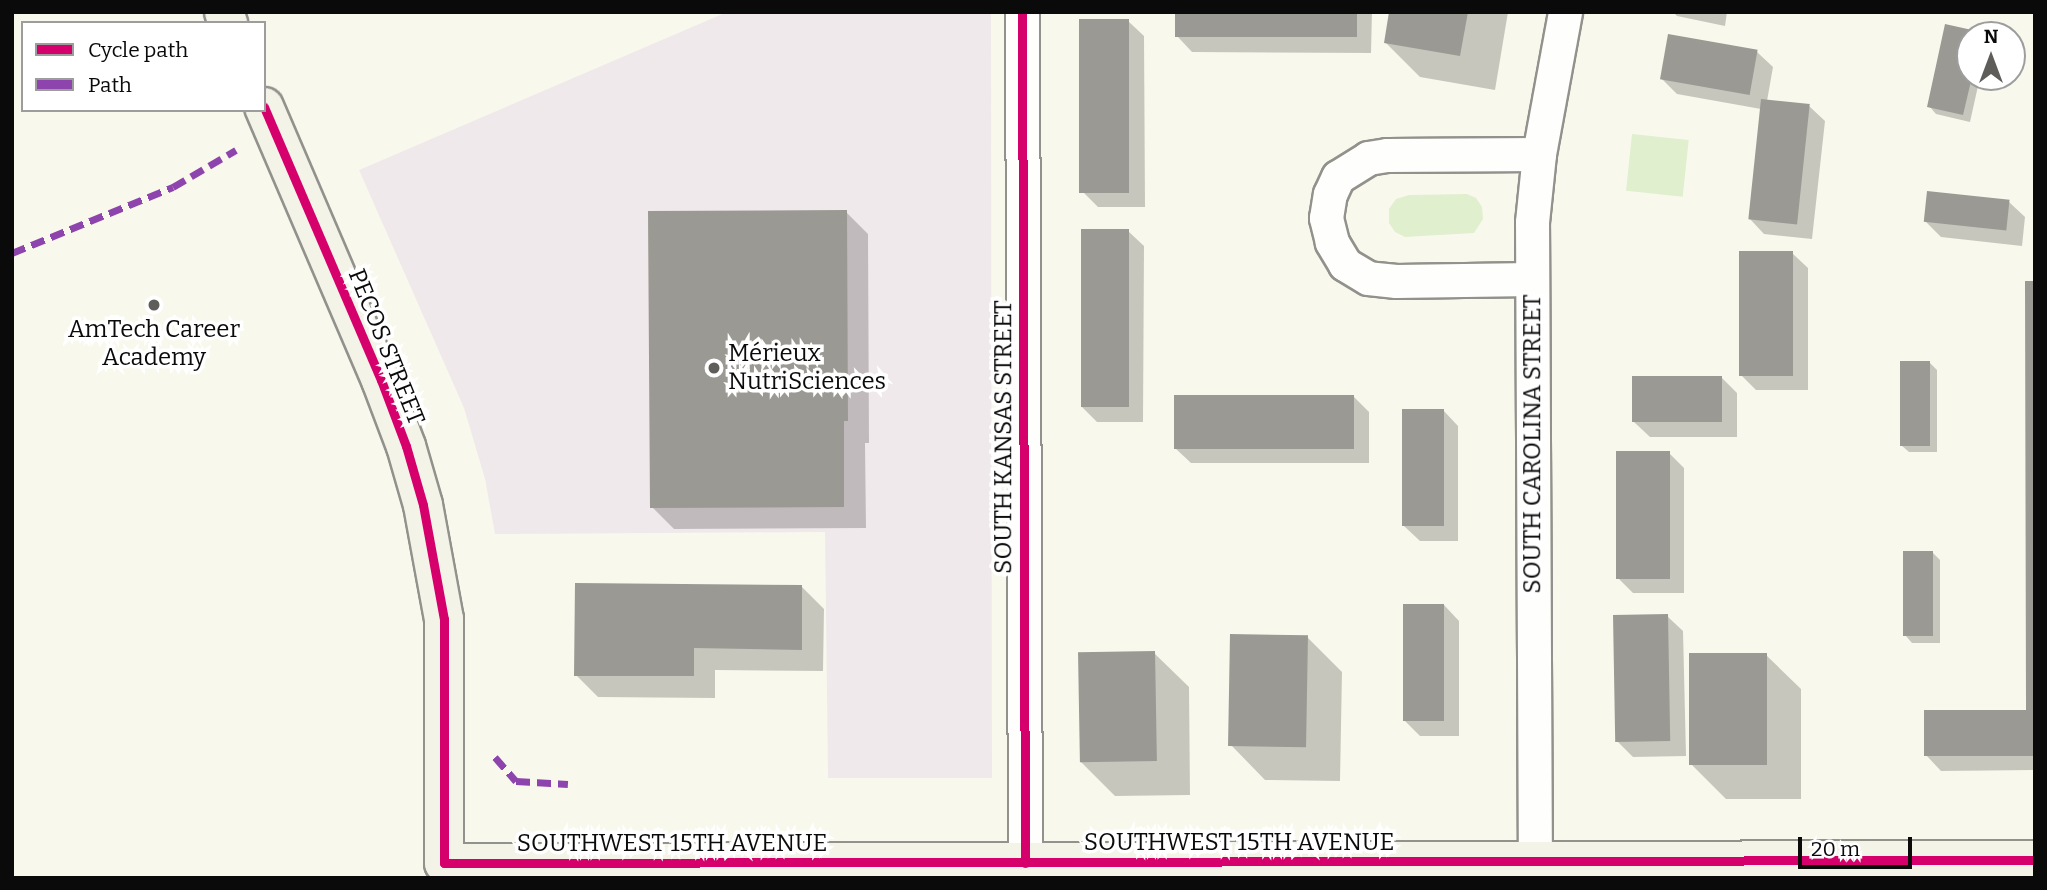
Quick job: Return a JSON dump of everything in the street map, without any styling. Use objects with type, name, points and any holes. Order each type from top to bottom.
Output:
[{"type":"main road","name":"PECOS STREET","points":[[266,112],[381,380],[406,446],[423,506],[444,619],[444,863]]},
{"type":"main road","name":"SOUTHWEST 15TH AVENUE","points":[[444,863],[1025,863],[1535,870],[2035,860]]},
{"type":"street","name":"SOUTH KANSAS STREET","points":[[1022,12],[1025,863]]},
{"type":"street","name":"SOUTH CAROLINA STREET","points":[[1535,870],[1532,222],[1539,153],[1564,12]]},
{"type":"street","points":[[1532,279],[1396,281],[1368,278],[1345,264],[1332,242],[1326,218],[1330,194],[1338,177],[1368,158],[1387,155],[1539,153]]},
{"type":"shaded area","points":[[727,12],[991,12],[992,778],[828,778],[825,532],[495,534],[485,479],[464,408],[359,170]]},
{"type":"green space","points":[[1632,134],[1689,140],[1683,197],[1626,191]]},
{"type":"green space","points":[[1467,194],[1476,198],[1482,207],[1483,219],[1474,233],[1405,237],[1395,232],[1389,223],[1389,209],[1396,199],[1409,195]]},
{"type":"building","points":[[1175,12],[1357,12],[1357,37],[1175,37]]},
{"type":"building","points":[[1389,12],[1468,12],[1460,56],[1384,43]]},
{"type":"building","points":[[1079,19],[1129,19],[1129,193],[1079,193]]},
{"type":"building","points":[[1945,24],[1956,26],[1956,91],[1969,91],[1963,115],[1927,107]]},
{"type":"building","points":[[1668,34],[1758,50],[1750,95],[1660,79]]},
{"type":"building","points":[[1761,99],[1810,104],[1797,224],[1748,219]]},
{"type":"building","points":[[1927,191],[2010,200],[2006,231],[1924,222]]},
{"type":"building","points":[[847,210],[848,421],[844,421],[844,507],[650,508],[648,211]]},
{"type":"building","points":[[1081,229],[1129,229],[1129,407],[1081,407]]},
{"type":"building","points":[[1739,251],[1793,251],[1793,376],[1739,376]]},
{"type":"building","points":[[2025,281],[2035,281],[2035,756],[1924,756],[1924,710],[2026,710]]},
{"type":"building","points":[[1900,361],[1930,361],[1930,446],[1900,446]]},
{"type":"building","points":[[1632,376],[1722,376],[1722,422],[1632,422]]},
{"type":"building","points":[[1174,395],[1354,395],[1354,449],[1174,449]]},
{"type":"building","points":[[1402,409],[1444,409],[1444,526],[1402,526]]},
{"type":"building","points":[[1616,451],[1670,451],[1670,579],[1616,579]]},
{"type":"building","points":[[1903,551],[1933,551],[1933,636],[1903,636]]},
{"type":"building","points":[[575,583],[802,585],[802,650],[694,648],[694,676],[574,676]]},
{"type":"building","points":[[1403,604],[1444,604],[1444,721],[1403,721]]},
{"type":"building","points":[[1668,614],[1670,741],[1615,742],[1613,615]]},
{"type":"building","points":[[1230,634],[1308,635],[1306,747],[1228,746]]},
{"type":"building","points":[[1155,651],[1157,761],[1080,762],[1078,652]]},
{"type":"building","points":[[1689,653],[1767,653],[1767,765],[1689,765]]},
{"type":"marked path","points":[[12,253],[173,187],[236,150]]},
{"type":"marked path","points":[[495,757],[516,781],[568,784]]},
{"type":"cycle path","points":[[1022,12],[1025,863]]},
{"type":"cycle path","points":[[266,112],[381,380],[406,446],[423,505],[444,619],[444,863],[2035,860]]},
{"type":"place","name":"AmTech Career Academy","points":[[154,305]]},
{"type":"place","name":"Mérieux NutriSciences","points":[[714,368]]}]
